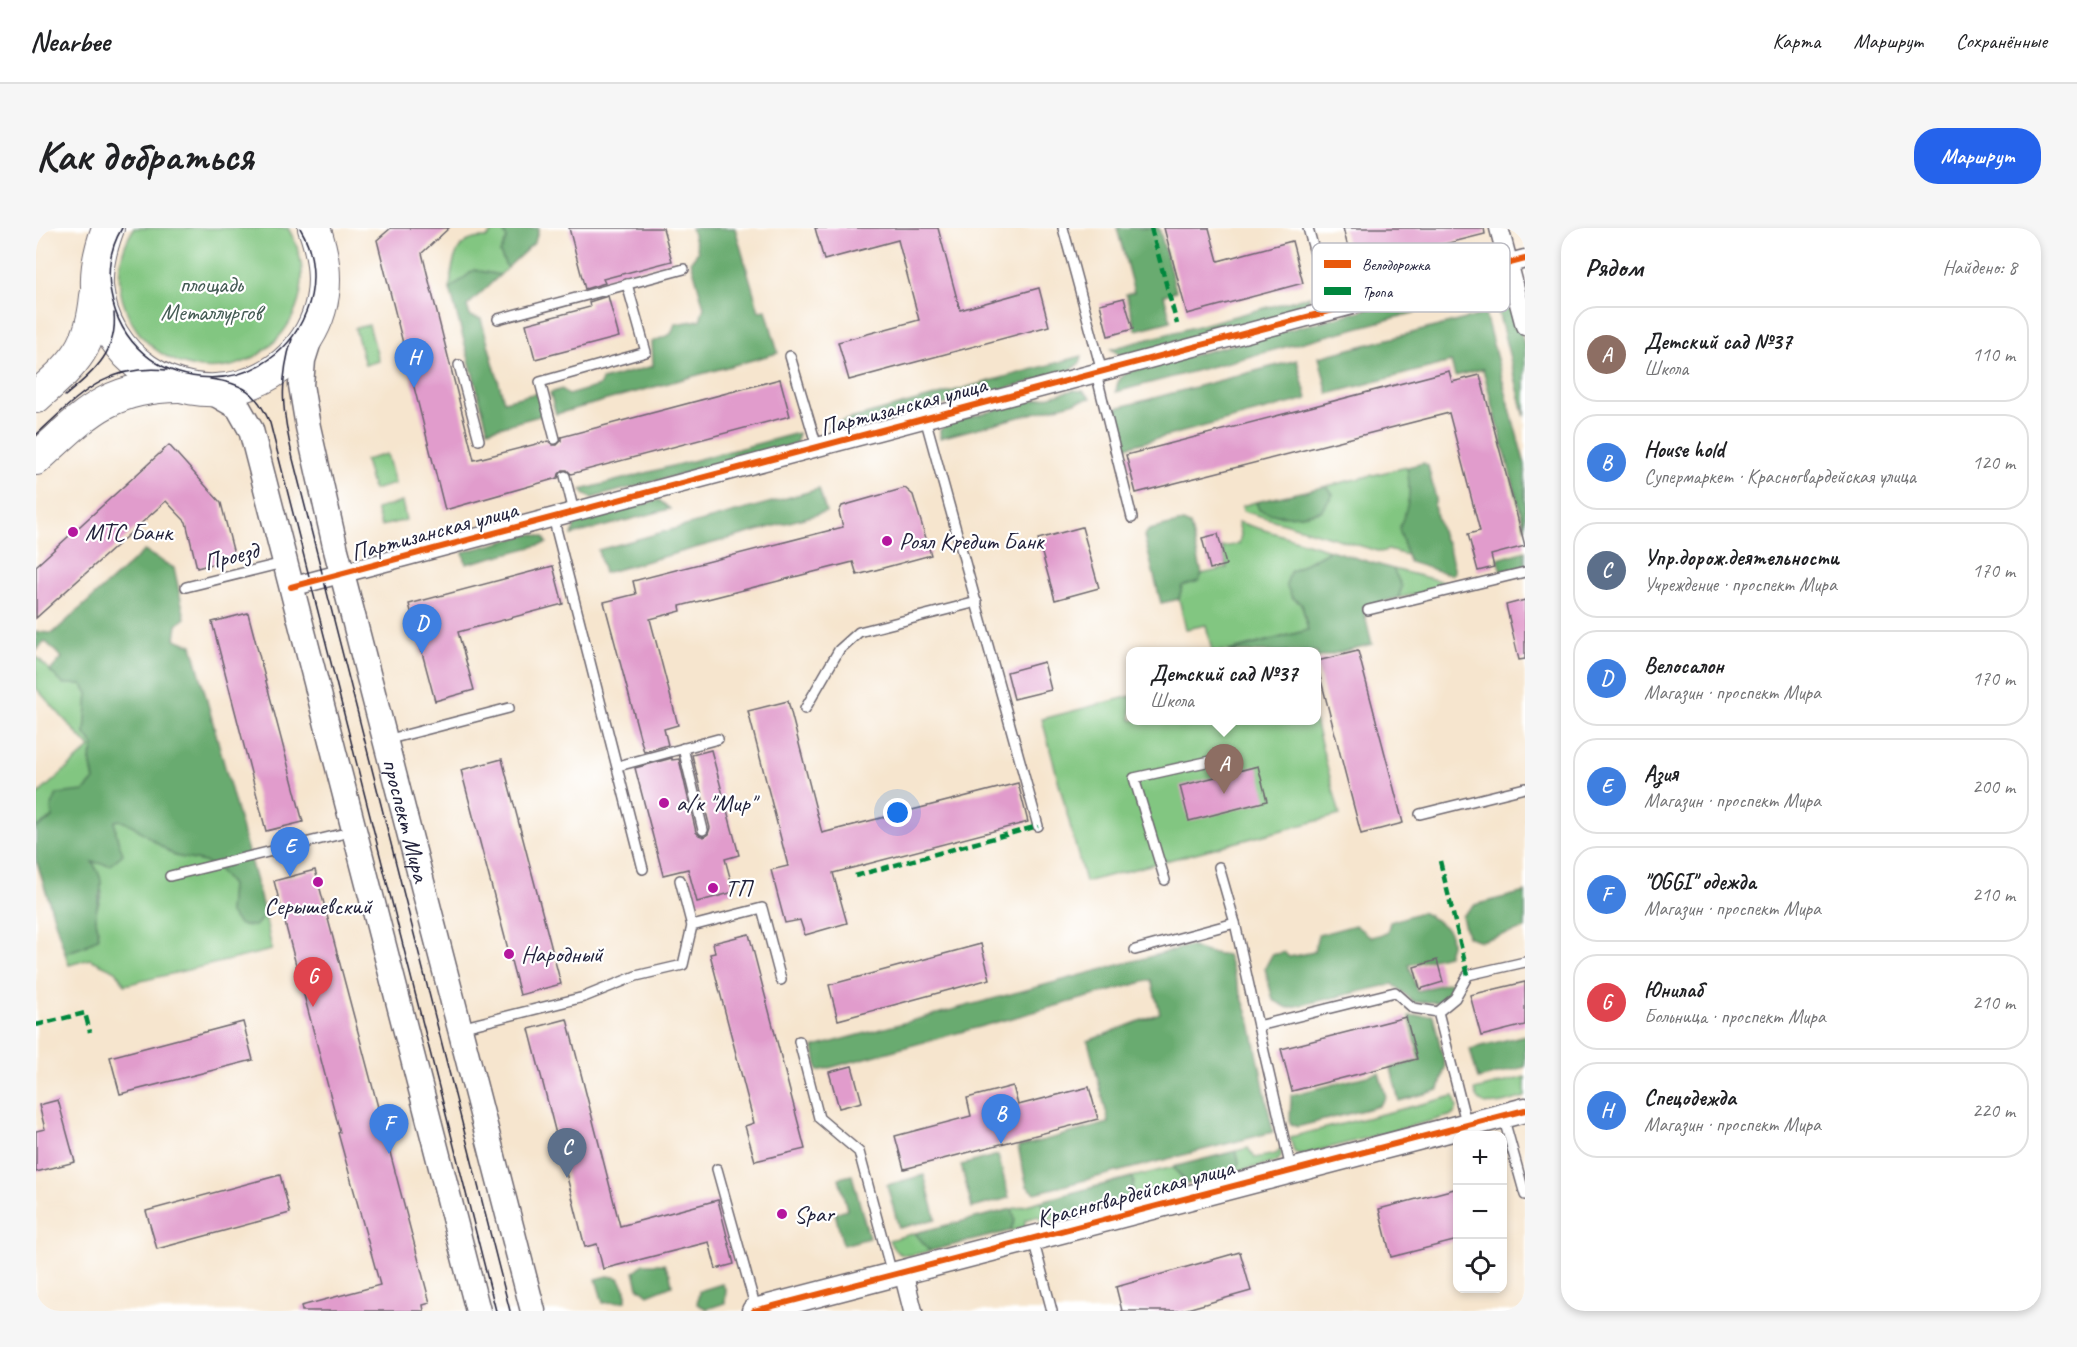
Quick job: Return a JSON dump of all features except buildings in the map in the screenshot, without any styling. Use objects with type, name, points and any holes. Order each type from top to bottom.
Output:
[{"type":"highway","points":[[36,397],[69,368],[88,340],[94,320],[97,265],[108,228]]},
{"type":"highway","points":[[36,459],[90,411],[117,397],[154,387],[179,386],[210,391],[231,389],[270,374],[287,362],[313,328],[320,309],[325,268],[314,228]]},
{"type":"highway","points":[[97,286],[108,327],[119,345],[150,373],[179,386]]},
{"type":"main road","name":"проспект Мира","points":[[313,328],[303,360],[301,385],[308,427],[343,574],[533,1311]]},
{"type":"main road","points":[[210,391],[238,407],[251,430],[478,1311]]},
{"type":"main road","name":"Красногвардейская улица","points":[[756,1311],[1514,1113]]},
{"type":"street","points":[[1499,228],[1507,243]]},
{"type":"street","points":[[1517,262],[1525,326]]},
{"type":"street","name":"Партизанская улица","points":[[291,587],[1326,312]]},
{"type":"street","points":[[897,1274],[913,1311]]},
{"type":"lane","points":[[1063,228],[1132,518]]},
{"type":"lane","points":[[1308,228],[1312,243]]},
{"type":"lane","points":[[498,318],[684,269]]},
{"type":"lane","points":[[555,439],[540,382],[646,352],[627,284]]},
{"type":"lane","points":[[790,356],[817,447]]},
{"type":"lane","points":[[459,365],[479,440]]},
{"type":"lane","points":[[925,418],[1038,826]]},
{"type":"lane","points":[[565,476],[574,512]]},
{"type":"lane","points":[[553,518],[643,869]]},
{"type":"lane","name":"Проезд","points":[[186,587],[285,562]]},
{"type":"lane","points":[[1368,610],[1525,572]]},
{"type":"lane","points":[[805,710],[838,650],[859,632],[977,602]]},
{"type":"lane","points":[[386,740],[509,708]]},
{"type":"lane","points":[[618,766],[718,739]]},
{"type":"lane","points":[[683,748],[703,830]]},
{"type":"lane","points":[[1165,880],[1134,778],[1219,759]]},
{"type":"lane","points":[[1420,814],[1525,788]]},
{"type":"lane","points":[[170,876],[354,831]]},
{"type":"lane","points":[[1220,867],[1292,1171]]},
{"type":"lane","points":[[460,1028],[584,997],[636,976],[683,965],[692,926],[680,880]]},
{"type":"lane","points":[[692,926],[762,908],[781,980]]},
{"type":"lane","points":[[1135,950],[1235,923]]},
{"type":"lane","points":[[1258,1026],[1395,992],[1413,1008],[1438,1012],[1455,998],[1468,975],[1525,962]]},
{"type":"lane","points":[[1438,1012],[1467,1126]]},
{"type":"lane","points":[[799,1041],[819,1118],[859,1152],[897,1274]]},
{"type":"lane","points":[[1514,1113],[1525,1195]]},
{"type":"lane","points":[[717,1169],[756,1311]]},
{"type":"lane","points":[[1033,1239],[1052,1311]]},
{"type":"green space","name":"площадь Металлургов","points":[[134,228],[288,228],[300,258],[301,288],[293,315],[278,338],[256,356],[229,367],[200,368],[169,358],[148,343],[137,330],[128,315],[122,297],[120,266],[125,246]]},
{"type":"green space","points":[[498,228],[502,228],[507,239],[500,253],[507,268],[500,275],[474,270],[450,289],[454,261],[461,246],[467,241],[486,238]]},
{"type":"green space","points":[[502,228],[539,228],[535,242],[507,268],[500,253],[507,239]]},
{"type":"green space","points":[[691,228],[735,228],[759,311],[766,310],[778,353],[556,414],[550,393],[562,389],[568,395],[599,386],[602,380],[653,366],[652,342],[671,334],[675,324],[700,320],[704,307],[691,261],[698,252]]},
{"type":"green space","points":[[1117,228],[1159,228],[1176,291],[1164,295],[1171,321],[1136,330],[1126,294],[1134,292]]},
{"type":"green space","points":[[474,270],[500,275],[467,306],[470,316],[481,319],[504,401],[537,393],[543,415],[488,430],[450,289]]},
{"type":"green space","points":[[1310,296],[1306,308],[1300,312],[1127,357],[1111,349]]},
{"type":"green space","points":[[1514,307],[1525,348],[1525,417],[1498,312],[1510,312],[1510,308]]},
{"type":"green space","points":[[1356,312],[1417,312],[1116,392],[1120,380],[1129,372]]},
{"type":"green space","points":[[1485,314],[1525,465],[1525,529],[1483,369],[1455,376],[1451,362],[1328,394],[1319,357]]},
{"type":"green space","points":[[369,325],[379,361],[365,365],[355,328]]},
{"type":"green space","points":[[1082,356],[1078,365],[1064,373],[848,430],[838,430],[828,425]]},
{"type":"green space","points":[[1297,360],[1307,399],[1126,447],[1116,408]]},
{"type":"green space","points":[[1073,390],[1083,391],[1091,398],[940,438],[940,430],[951,422]]},
{"type":"green space","points":[[798,433],[795,444],[592,498],[581,490]]},
{"type":"green space","points":[[387,454],[395,484],[373,490],[365,460]]},
{"type":"green space","points":[[1424,463],[1428,466],[1436,499],[1434,506],[1443,538],[1448,544],[1455,572],[1452,575],[1409,562],[1399,528],[1409,498],[1407,467]]},
{"type":"green space","points":[[1407,467],[1411,490],[1407,511],[1399,528],[1407,555],[1388,550],[1381,552],[1243,511],[1242,506],[1256,502],[1260,510],[1302,515],[1321,511],[1333,494],[1327,486]]},
{"type":"green space","points":[[1327,486],[1333,494],[1321,511],[1297,515],[1275,515],[1259,510],[1256,502]]},
{"type":"green space","points":[[819,489],[826,512],[604,573],[598,550]]},
{"type":"green space","points":[[659,500],[670,509],[572,535],[575,524],[580,520]]},
{"type":"green space","points":[[402,502],[406,520],[381,526],[376,509]]},
{"type":"green space","points":[[1183,522],[1190,525],[1202,574],[1199,581],[1182,586],[1179,599],[1161,603],[1144,536],[1149,530]]},
{"type":"green space","points":[[1238,522],[1330,550],[1290,572],[1292,597],[1302,605],[1308,630],[1243,647],[1211,647],[1206,625],[1186,629],[1179,599],[1182,586],[1198,581],[1202,574],[1227,568],[1222,547],[1239,544],[1241,534]]},
{"type":"green space","points":[[532,534],[544,537],[547,543],[466,564],[463,552]]},
{"type":"green space","points":[[1330,550],[1393,569],[1402,587],[1398,598],[1363,607],[1372,644],[1321,657],[1321,647],[1246,647],[1308,630],[1302,605],[1292,597],[1286,585],[1290,572]]},
{"type":"green space","points":[[144,551],[174,568],[185,618],[177,625],[175,639],[192,645],[265,915],[255,926],[240,925],[229,912],[231,885],[218,869],[205,862],[175,856],[132,825],[119,820],[115,821],[116,834],[123,854],[110,865],[92,862],[101,882],[96,915],[99,937],[85,946],[65,953],[36,859],[36,828],[53,818],[51,808],[57,794],[84,791],[94,780],[90,760],[94,746],[85,734],[88,693],[82,684],[63,684],[50,671],[62,658],[45,641],[36,650],[36,632],[53,633]]},
{"type":"green space","points":[[1525,551],[1525,566],[1501,572],[1498,559]]},
{"type":"green space","points":[[1393,569],[1449,583],[1450,587],[1398,598],[1402,587]]},
{"type":"green space","points":[[36,656],[63,683],[82,684],[88,693],[85,734],[94,746],[90,760],[94,780],[67,806],[36,828],[36,796],[90,748],[36,688]]},
{"type":"green space","points":[[1126,697],[1126,725],[1316,725],[1340,815],[1085,882],[1042,719]]},
{"type":"green space","points":[[120,820],[132,825],[175,856],[205,862],[218,869],[231,885],[229,912],[255,926],[265,915],[272,950],[125,985],[116,971],[90,959],[69,965],[65,953],[85,946],[99,937],[95,914],[102,893],[92,861],[122,854],[115,821]]},
{"type":"green space","points":[[1525,892],[1525,929],[1480,941],[1467,936],[1462,916],[1474,905]]},
{"type":"green space","points":[[1421,912],[1436,920],[1450,932],[1451,945],[1448,955],[1409,965],[1417,991],[1451,982],[1453,990],[1438,1002],[1414,1002],[1393,984],[1288,1008],[1273,1000],[1265,968],[1272,955],[1284,952],[1289,957],[1314,952],[1318,935],[1355,925],[1371,937],[1387,933],[1390,922]]},
{"type":"green space","points":[[1189,946],[1206,952],[1227,955],[1251,1023],[1273,1132],[1035,1193],[1027,1186],[1018,1147],[1109,1123],[1088,1041],[1160,1013],[1151,980],[818,1071],[814,1047]]},
{"type":"green space","points":[[1433,1015],[1445,1067],[1439,1090],[1399,1101],[1391,1068],[1420,1060],[1409,1016]]},
{"type":"green space","points":[[1525,1035],[1525,1067],[1478,1079],[1470,1049]]},
{"type":"green space","points":[[1379,1073],[1386,1097],[1379,1106],[1297,1127],[1290,1123],[1291,1095]]},
{"type":"green space","points":[[1525,1077],[1525,1097],[1503,1103],[1482,1102],[1475,1090]]},
{"type":"green space","points":[[1454,1096],[1457,1108],[1453,1115],[1302,1155],[1294,1152],[1290,1137]]},
{"type":"green space","points":[[1248,1148],[1255,1158],[1276,1154],[1281,1148],[1281,1157],[1276,1162],[1236,1172],[1239,1162],[1236,1151]]},
{"type":"green space","points":[[1236,1151],[1239,1162],[1236,1172],[1188,1184],[1173,1167]]},
{"type":"green space","points":[[998,1155],[1009,1198],[972,1208],[961,1165]]},
{"type":"green space","points":[[1173,1167],[1187,1184],[1131,1198],[1132,1177]]},
{"type":"green space","points":[[852,1175],[869,1238],[843,1245],[835,1213],[847,1209],[839,1178]]},
{"type":"green space","points":[[924,1175],[936,1219],[899,1228],[887,1185]]},
{"type":"green space","points":[[1132,1177],[1134,1181],[1131,1198],[1064,1216],[1046,1210],[1041,1201]]},
{"type":"green space","points":[[1041,1201],[1046,1210],[1064,1216],[1041,1222],[1039,1216],[1025,1220],[1025,1227],[1010,1231],[1015,1220],[1012,1209]]},
{"type":"green space","points":[[1012,1209],[1015,1220],[1010,1231],[930,1251],[915,1233]]},
{"type":"green space","points":[[915,1233],[930,1251],[911,1255],[901,1254],[889,1240]]},
{"type":"green space","points":[[643,1264],[664,1264],[670,1274],[672,1285],[648,1295],[638,1287],[634,1272]]},
{"type":"green space","points":[[608,1276],[619,1278],[626,1290],[626,1301],[603,1303],[596,1279]]},
{"type":"green space","points":[[722,1284],[726,1290],[725,1303],[707,1309],[697,1304],[699,1291]]},
{"type":"tram line","points":[[122,228],[112,252],[109,277],[111,294],[123,328],[144,353],[171,370],[201,377],[232,375],[262,364],[287,343],[306,312],[312,291],[311,258],[300,228]]},
{"type":"tram line","points":[[65,396],[94,370],[108,351],[114,327],[114,313]]},
{"type":"tram line","points":[[292,339],[285,370],[283,399],[293,459],[510,1311]]},
{"type":"tram line","points":[[36,435],[80,396],[109,378],[145,369],[167,370]]},
{"type":"tram line","points":[[210,379],[231,383],[248,391],[260,404],[270,423],[496,1311]]},
{"type":"marked path","points":[[1151,228],[1177,324]]},
{"type":"marked path","points":[[855,876],[1038,826]]},
{"type":"marked path","points":[[1440,861],[1468,975]]},
{"type":"marked path","points":[[36,1025],[85,1013],[90,1032]]},
{"type":"cycle path","points":[[1510,263],[1525,259]]},
{"type":"cycle path","points":[[291,587],[1326,312]]},
{"type":"cycle path","points":[[754,1311],[1525,1110]]},
{"type":"place","name":"Спецодежда","points":[[414,388]]},
{"type":"place","name":"МТС Банк","points":[[73,532]]},
{"type":"place","name":"Роял Кредит Банк","points":[[887,541]]},
{"type":"place","name":"Велосалон","points":[[422,654]]},
{"type":"place","name":"Детский сад №37","points":[[1224,794]]},
{"type":"place","name":"а/к \"Мир\"","points":[[664,803]]},
{"type":"place","name":"Азия","points":[[290,877]]},
{"type":"place","name":"Серышевский","points":[[318,882]]},
{"type":"place","name":"ТП","points":[[713,888]]},
{"type":"place","name":"Народный","points":[[509,954]]},
{"type":"place","name":"Юнилаб","points":[[313,1007]]},
{"type":"place","name":"House hold","points":[[1001,1144]]},
{"type":"place","name":"\"OGGI\" одежда","points":[[389,1154]]},
{"type":"place","name":"Упр.дорож.деятельности","points":[[567,1178]]},
{"type":"place","name":"Spar","points":[[782,1214]]}]
